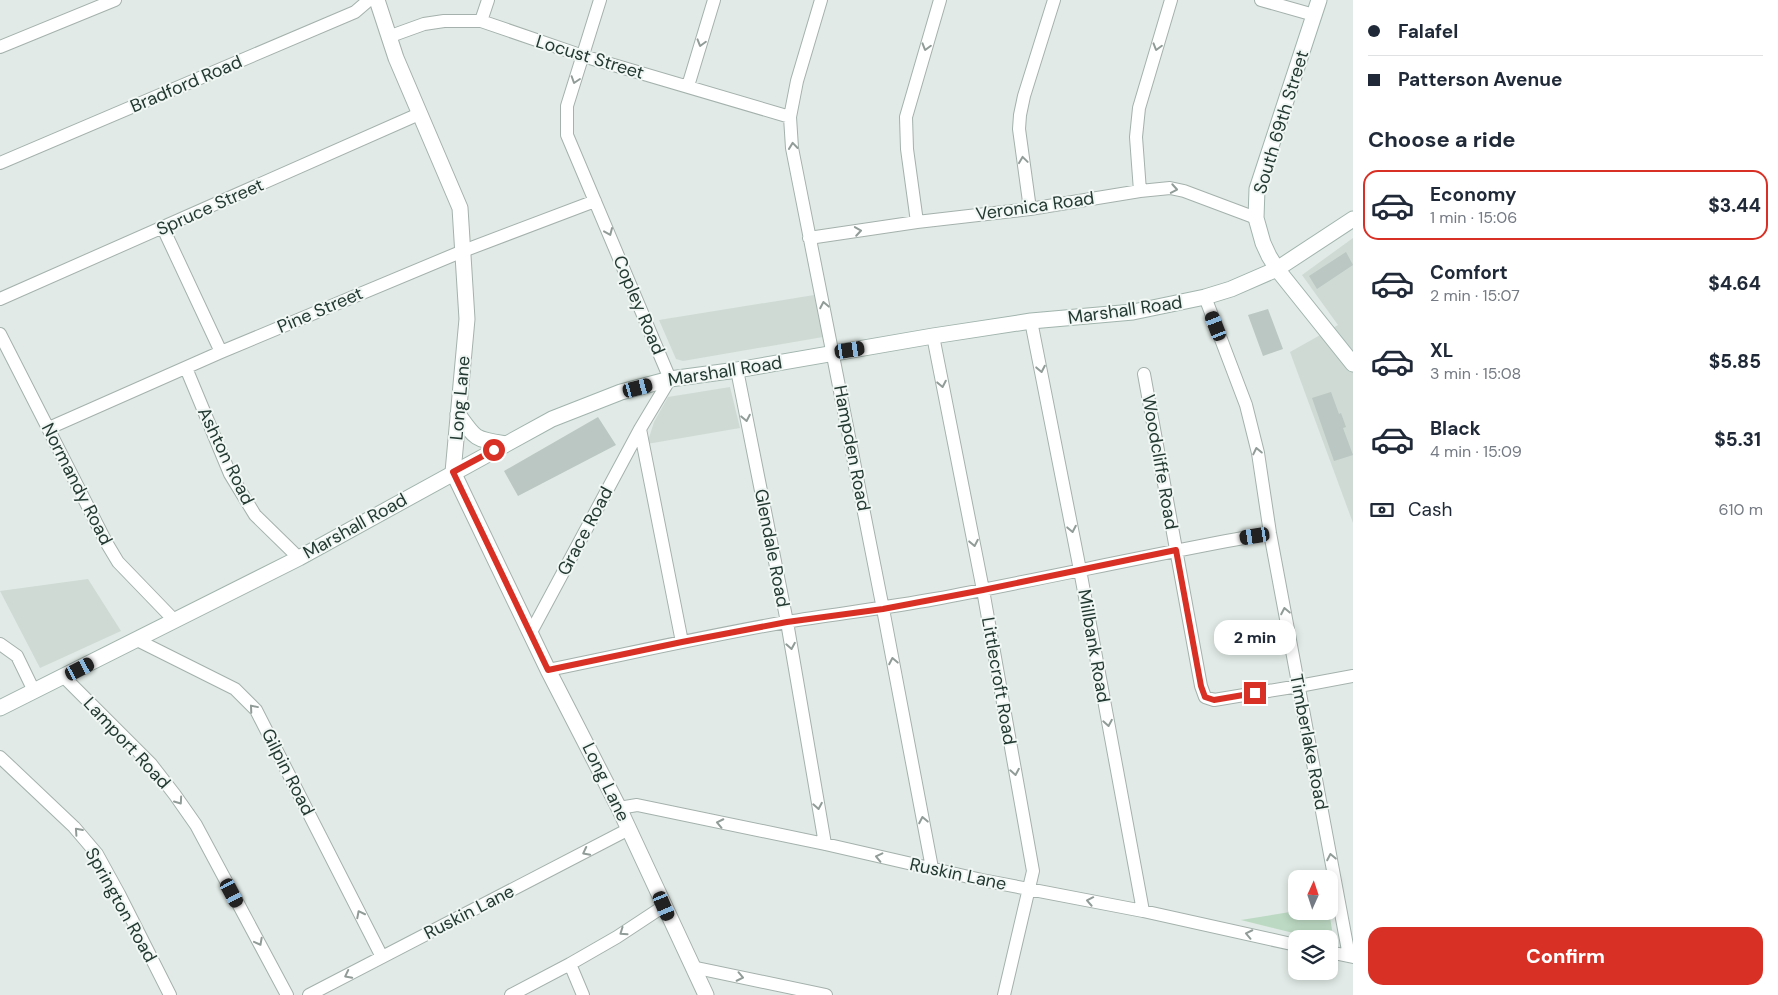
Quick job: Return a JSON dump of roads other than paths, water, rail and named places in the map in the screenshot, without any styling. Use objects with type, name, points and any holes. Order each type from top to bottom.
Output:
[{"type":"main road","name":"Long Lane","points":[[377,0],[388,36],[419,114],[460,208],[466,319],[453,472],[530,634],[619,808],[706,995]]},
{"type":"main road","name":"South 69th Street","points":[[1319,0],[1257,189],[1256,218],[1262,243],[1277,270],[1353,364]]},
{"type":"main road","name":"Marshall Road","points":[[0,708],[299,558],[552,419],[621,392],[670,378],[737,370],[1032,321],[1133,312],[1205,297],[1245,284],[1277,270],[1353,220]]},
{"type":"main road","points":[[458,414],[470,430],[480,439],[506,444]]},
{"type":"street","points":[[0,46],[115,0]]},
{"type":"street","name":"Bradford Road","points":[[0,163],[355,12],[369,0]]},
{"type":"street","points":[[481,22],[488,0]]},
{"type":"street","name":"Copley Road","points":[[600,0],[567,106],[567,135],[670,378]]},
{"type":"street","points":[[688,86],[714,0]]},
{"type":"street","name":"Hampden Road","points":[[821,0],[797,81],[790,117],[792,148],[932,868]]},
{"type":"street","points":[[917,222],[907,149],[906,117],[940,0]]},
{"type":"street","points":[[1030,209],[1019,129],[1020,115],[1024,96],[1054,0]]},
{"type":"street","points":[[1140,191],[1136,137],[1139,108],[1171,0]]},
{"type":"street","points":[[1261,0],[1314,15]]},
{"type":"street","name":"Locust Street","points":[[388,36],[424,24],[444,20],[481,22],[583,56],[790,117]]},
{"type":"street","name":"Spruce Street","points":[[0,299],[419,114]]},
{"type":"street","name":"Veronica Road","points":[[809,238],[917,222],[1030,209],[1170,188],[1184,191],[1256,218]]},
{"type":"street","name":"Pine Street","points":[[49,428],[221,352],[463,251],[595,201]]},
{"type":"street","points":[[163,228],[221,352]]},
{"type":"street","name":"Timberlake Road","points":[[1205,297],[1246,405],[1258,453],[1270,534],[1351,956]]},
{"type":"street","name":"Millbank Road","points":[[1032,321],[1080,570],[1142,911]]},
{"type":"street","name":"Normandy Road","points":[[0,334],[118,562],[174,620]]},
{"type":"street","name":"Littlecroft Road","points":[[933,336],[983,590],[1033,871],[1004,995]]},
{"type":"street","name":"Ashton Road","points":[[186,368],[230,474],[255,515],[299,558]]},
{"type":"street","name":"Glendale Road","points":[[737,370],[787,622],[825,844]]},
{"type":"street","points":[[670,378],[640,429],[682,642]]},
{"type":"street","name":"Woodcliffe Road","points":[[1145,380],[1201,686],[1205,697],[1214,700],[1299,686]]},
{"type":"street","name":"Grace Road","points":[[530,634],[640,429]]},
{"type":"street","points":[[548,670],[787,622],[883,609],[1176,550],[1270,534]]},
{"type":"street","name":"Gilpin Road","points":[[138,640],[235,689],[256,710],[382,957]]},
{"type":"street","points":[[0,644],[17,656],[34,691]]},
{"type":"street","points":[[1299,686],[1353,676]]},
{"type":"street","name":"Lamport Road","points":[[64,677],[151,764],[175,795],[196,825],[287,995]]},
{"type":"street","name":"Springton Road","points":[[0,758],[74,827],[97,854],[170,995]]},
{"type":"street","name":"Ruskin Lane","points":[[619,808],[637,805],[1288,943]]},
{"type":"street","name":"Ruskin Lane","points":[[309,995],[629,829]]},
{"type":"street","points":[[511,995],[617,937],[664,906]]},
{"type":"street","points":[[1338,954],[1351,956]]},
{"type":"street","points":[[570,964],[584,995]]},
{"type":"street","points":[[692,967],[793,992],[826,995]]}]
